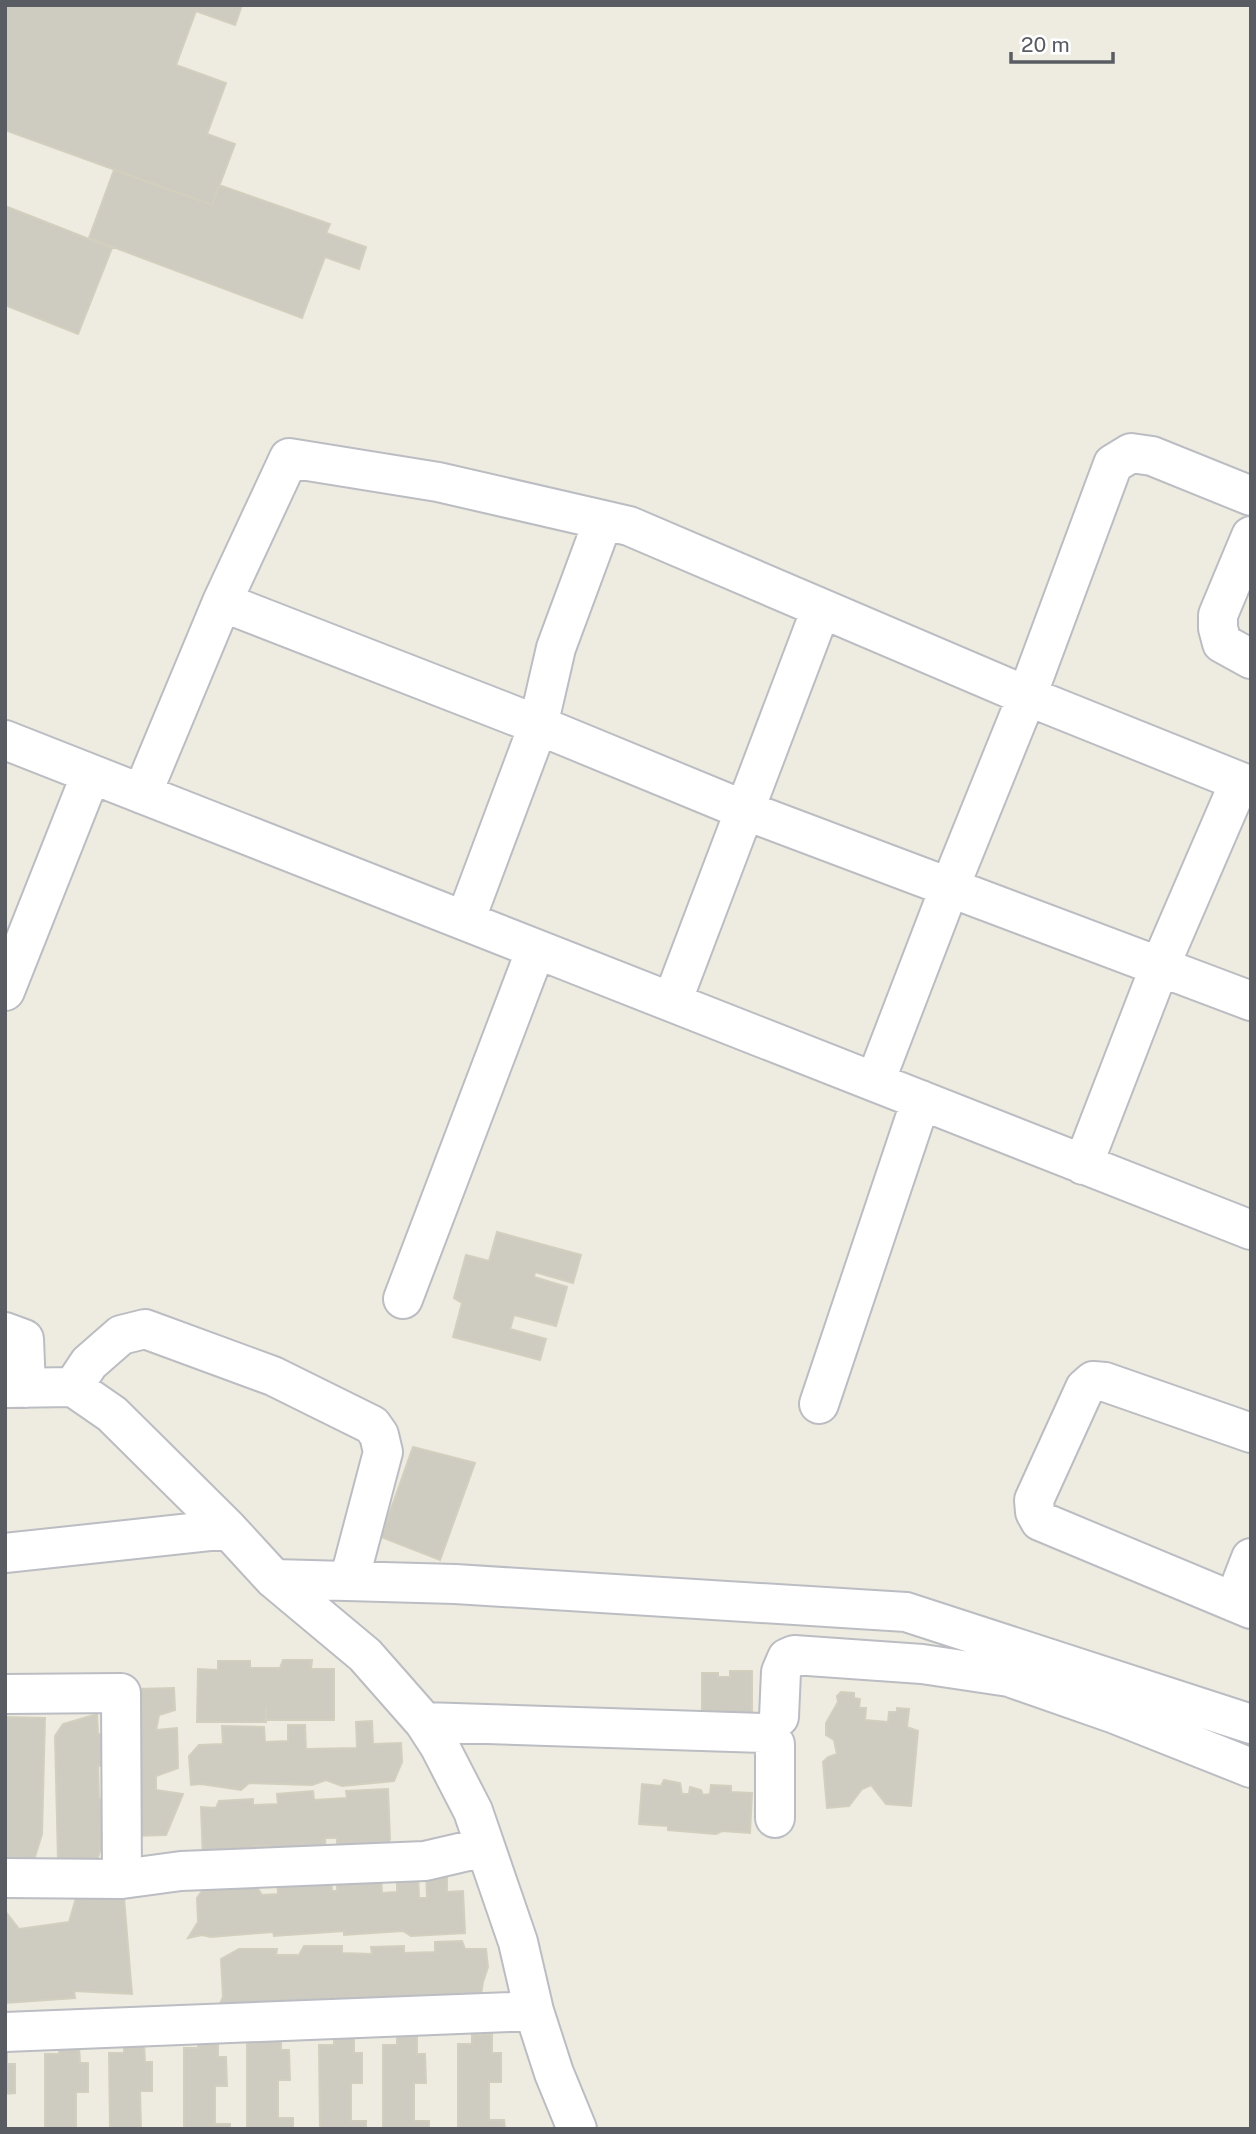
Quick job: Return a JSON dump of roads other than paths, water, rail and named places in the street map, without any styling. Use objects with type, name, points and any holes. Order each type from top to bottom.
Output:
[{"type":"street","points":[[875,1082],[1027,696],[1113,464],[1131,453],[1152,456],[1251,496]]},
{"type":"street","points":[[142,794],[222,602],[289,458],[438,482],[629,526],[1027,696],[1245,785],[1160,967],[1083,1165]]},
{"type":"street","points":[[465,921],[538,726],[556,648],[603,521]]},
{"type":"street","points":[[1251,536],[1218,615],[1222,643],[1251,659]]},
{"type":"street","points":[[222,602],[744,810],[1251,1001]]},
{"type":"street","points":[[672,1002],[821,609]]},
{"type":"street","points":[[5,740],[1251,1230]]},
{"type":"street","points":[[5,991],[91,774]]},
{"type":"street","points":[[403,1299],[536,949]]},
{"type":"street","points":[[820,1404],[920,1100]]},
{"type":"street","points":[[73,1387],[89,1363],[121,1335],[145,1329],[273,1376],[372,1425],[379,1435],[383,1452],[349,1581]]},
{"type":"street","points":[[5,1332],[24,1339],[16,1388],[73,1387],[112,1414],[228,1529],[274,1579],[365,1655],[424,1723],[439,1745],[473,1811],[518,1942],[534,2011],[554,2073],[577,2129]]},
{"type":"street","points":[[1251,1433],[1105,1382],[1093,1381],[1085,1388],[1034,1500],[1040,1521],[1242,1605],[1251,1559]]},
{"type":"street","points":[[5,1553],[228,1529]]},
{"type":"street","points":[[274,1579],[455,1584],[906,1612],[1251,1724]]},
{"type":"street","points":[[775,1818],[773,1731],[781,1672],[787,1658],[794,1655],[922,1664],[1009,1677],[1115,1714],[1251,1769]]},
{"type":"street","points":[[5,1694],[121,1693],[122,1879]]},
{"type":"street","points":[[424,1723],[773,1731]]},
{"type":"street","points":[[5,1878],[122,1879],[181,1871],[425,1861],[485,1847]]},
{"type":"street","points":[[5,2032],[534,2011]]}]
